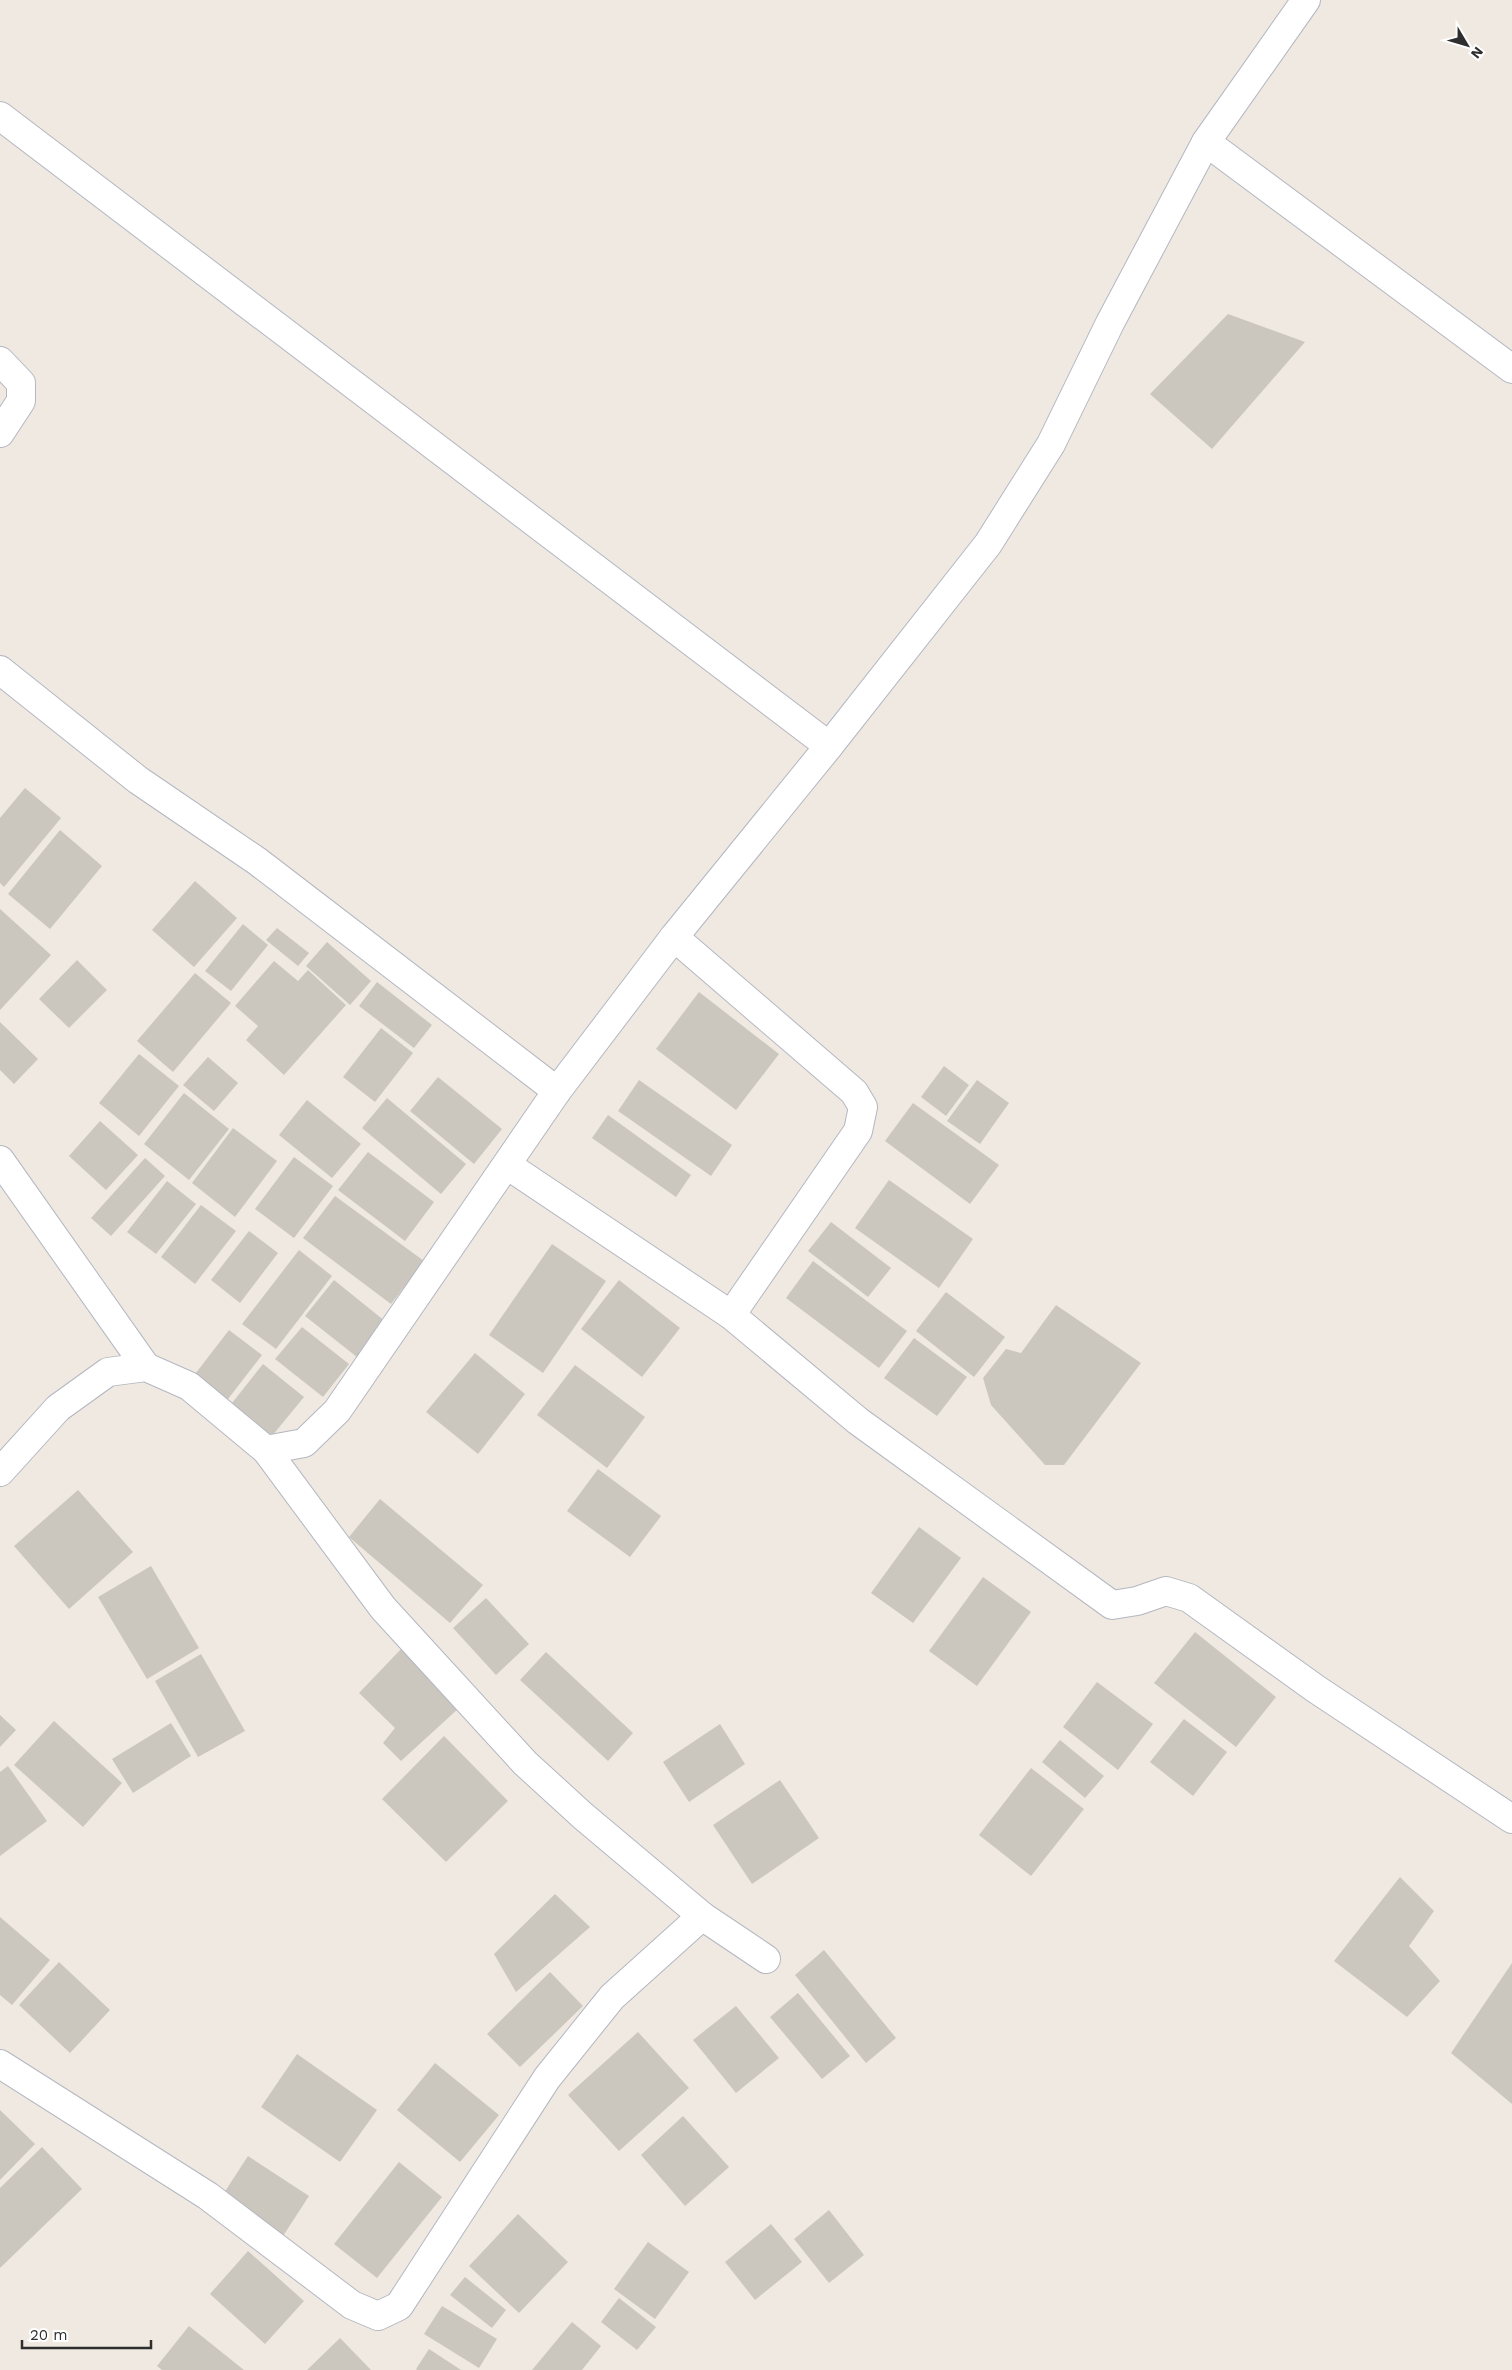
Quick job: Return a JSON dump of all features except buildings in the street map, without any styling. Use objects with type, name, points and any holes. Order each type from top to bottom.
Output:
[{"type":"street","points":[[266,1450],[304,1443],[338,1411],[557,1091],[674,936],[829,746],[988,544],[1051,444],[1110,323],[1206,142],[1306,0]]},
{"type":"street","points":[[0,116],[829,746]]},
{"type":"street","points":[[1206,142],[1512,369]]},
{"type":"street","points":[[0,361],[21,383],[21,401],[0,433]]},
{"type":"street","points":[[0,670],[138,780],[257,861],[557,1091]]},
{"type":"street","points":[[674,936],[854,1092],[863,1107],[858,1131],[731,1315]]},
{"type":"street","points":[[0,1160],[146,1367],[189,1386],[266,1450],[383,1608],[525,1763],[583,1816],[702,1916],[766,1959]]},
{"type":"street","points":[[507,1165],[731,1315],[858,1421],[1112,1604],[1137,1600],[1166,1591],[1189,1598],[1316,1689],[1512,1818]]},
{"type":"street","points":[[0,1472],[58,1408],[108,1372],[146,1367]]},
{"type":"street","points":[[0,2064],[208,2196],[352,2305],[378,2316],[399,2306],[518,2119],[547,2078],[612,1997],[702,1916]]}]
